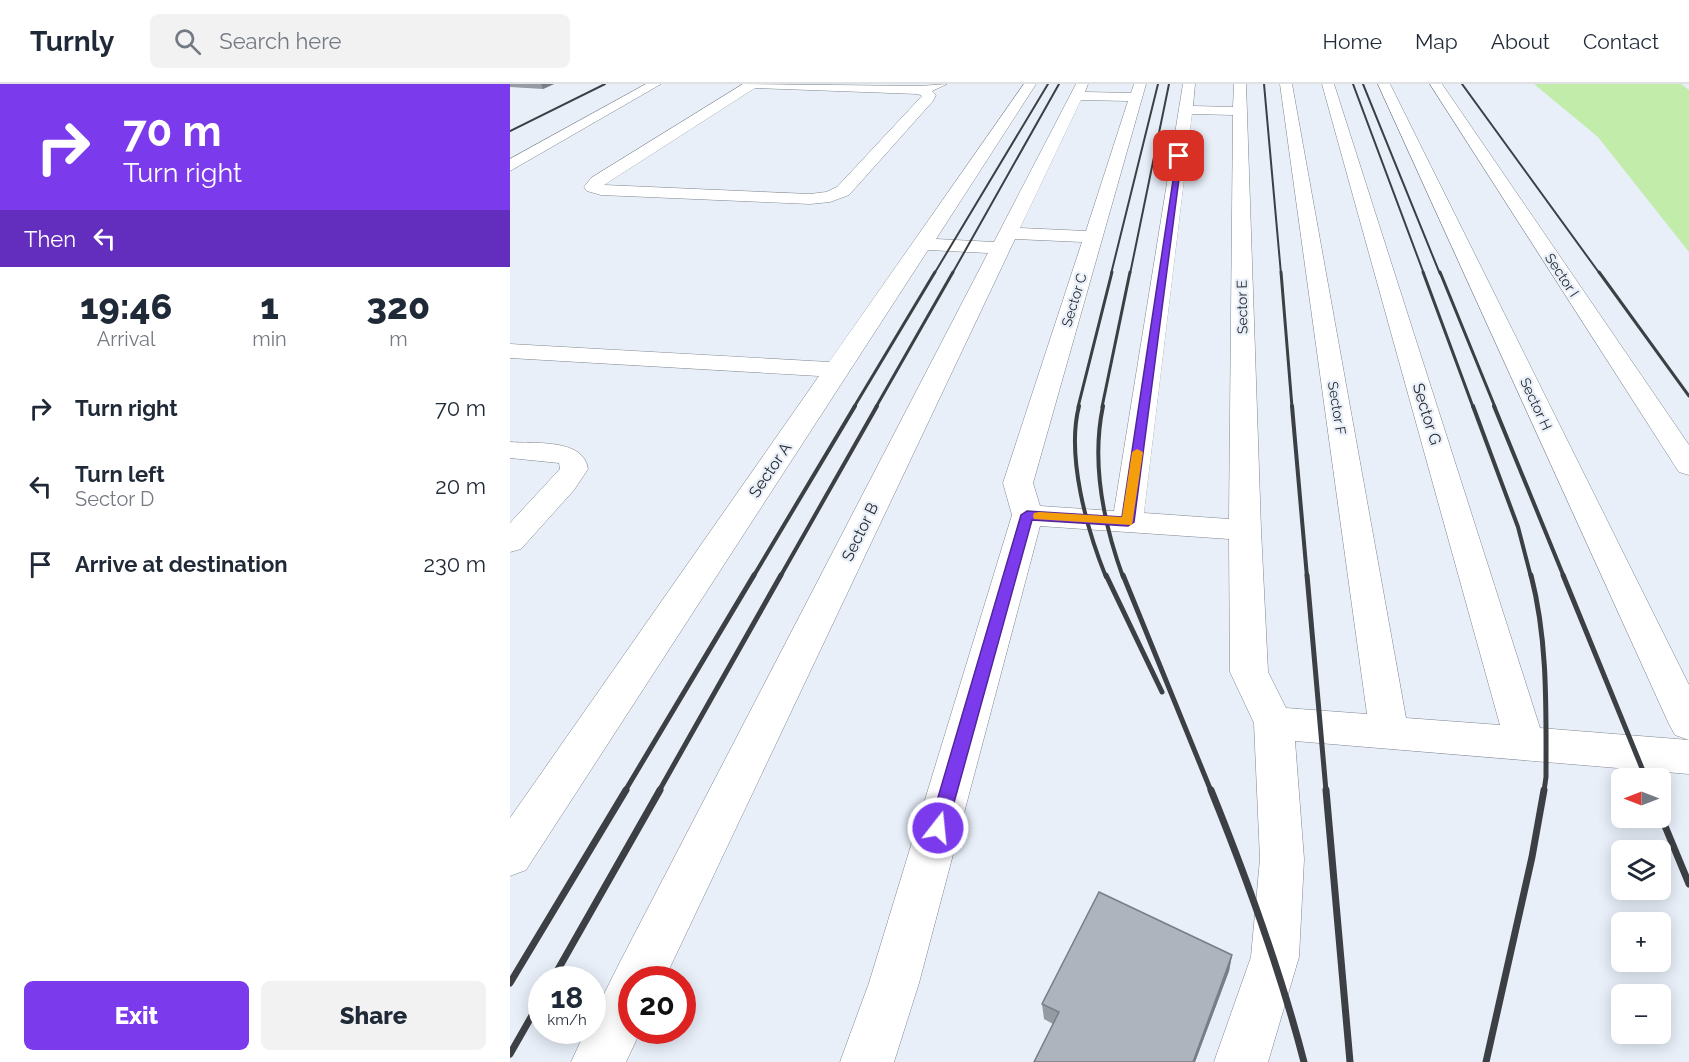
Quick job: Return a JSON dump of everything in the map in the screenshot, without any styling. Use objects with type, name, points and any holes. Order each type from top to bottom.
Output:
[{"type":"street","points":[[510,152],[640,84]]},
{"type":"street","points":[[510,158],[655,84]]},
{"type":"street","points":[[921,90],[929,95],[928,98],[843,191],[830,197],[787,198],[602,190],[593,187],[597,182],[752,84],[921,90],[941,84]]},
{"type":"street","name":"Sector A","points":[[510,855],[1030,84]]},
{"type":"street","points":[[1128,522],[1189,84]]},
{"type":"street","name":"Sector E","points":[[1240,84],[1245,530],[1249,672],[1274,723]]},
{"type":"street","name":"Sector F","points":[[1286,84],[1296,114],[1389,732]]},
{"type":"street","name":"Sector G","points":[[1329,84],[1332,115],[1525,743]]},
{"type":"street","name":"Sector H","points":[[1384,84],[1405,116],[1689,724]]},
{"type":"street","name":"Sector I","points":[[1436,84],[1452,118],[1689,466]]},
{"type":"street","points":[[1079,90],[1138,91]]},
{"type":"street","name":"Sector B","points":[[646,966],[1079,90]]},
{"type":"street","name":"Sector C","points":[[1027,515],[1018,483],[1138,91]]},
{"type":"street","points":[[1186,110],[1240,111]]},
{"type":"street","points":[[510,166],[588,120]]},
{"type":"street","points":[[922,244],[1093,237]]},
{"type":"street","points":[[510,351],[837,370]]},
{"type":"street","points":[[510,450],[566,456],[573,460],[574,469],[564,484],[510,542]]},
{"type":"street","points":[[867,1062],[894,983],[1027,515],[1245,530]]},
{"type":"street","points":[[1241,1062],[1275,957],[1282,859],[1274,723],[1689,757]]},
{"type":"street","points":[[598,1062],[618,1022]]},
{"type":"green space","points":[[1534,84],[1681,84],[1689,90],[1689,252],[1598,137]]},
{"type":"building","points":[[1099,892],[1232,955],[1193,1062],[1034,1062],[1059,1012],[1042,1004]]},
{"type":"railway","points":[[510,131],[605,84]]},
{"type":"railway","points":[[934,274],[1048,84]]},
{"type":"railway","points":[[952,274],[1059,84]]},
{"type":"railway","points":[[1111,274],[1158,84]]},
{"type":"railway","points":[[1130,274],[1169,84]]},
{"type":"railway","points":[[1264,84],[1281,274]]},
{"type":"railway","points":[[1353,84],[1424,274]]},
{"type":"railway","points":[[1363,84],[1440,274]]},
{"type":"railway","points":[[1462,84],[1600,274]]},
{"type":"railway","points":[[854,407],[935,272]]},
{"type":"railway","points":[[876,407],[953,272]]},
{"type":"railway","points":[[1078,407],[1112,272]]},
{"type":"railway","points":[[1102,407],[1130,272]]},
{"type":"railway","points":[[1281,272],[1292,407]]},
{"type":"railway","points":[[1423,272],[1473,407]]},
{"type":"railway","points":[[1440,272],[1495,407]]},
{"type":"railway","points":[[1599,272],[1689,396]]},
{"type":"railway","points":[[753,577],[855,406]]},
{"type":"railway","points":[[780,577],[877,406]]},
{"type":"railway","points":[[1079,406],[1075,447],[1080,493],[1106,577]]},
{"type":"railway","points":[[1103,406],[1098,449],[1101,492],[1110,535],[1123,577]]},
{"type":"railway","points":[[1292,406],[1307,577]]},
{"type":"railway","points":[[1473,406],[1518,527],[1531,577]]},
{"type":"railway","points":[[1494,406],[1564,577]]},
{"type":"railway","points":[[625,791],[754,575]]},
{"type":"railway","points":[[659,791],[781,575]]},
{"type":"railway","points":[[1106,575],[1162,692]]},
{"type":"railway","points":[[1123,575],[1211,791]]},
{"type":"railway","points":[[1307,575],[1326,791]]},
{"type":"railway","points":[[1531,575],[1541,625],[1545,675],[1546,777],[1544,791]]},
{"type":"railway","points":[[1563,575],[1642,768]]},
{"type":"railway","points":[[510,983],[626,790]]},
{"type":"railway","points":[[560,966],[660,790]]},
{"type":"railway","points":[[1211,790],[1262,924],[1304,1062]]},
{"type":"railway","points":[[1326,790],[1350,1062]]},
{"type":"railway","points":[[1486,1062],[1532,857],[1544,790]]},
{"type":"railway","points":[[1666,828],[1689,884]]},
{"type":"railway","points":[[510,1054],[528,1022]]},
{"type":"slow traffic","points":[[1039,516],[1128,522],[1137,452]]},
{"type":"route","points":[[938,828],[1027,515],[1128,522],[1179,156]]}]
